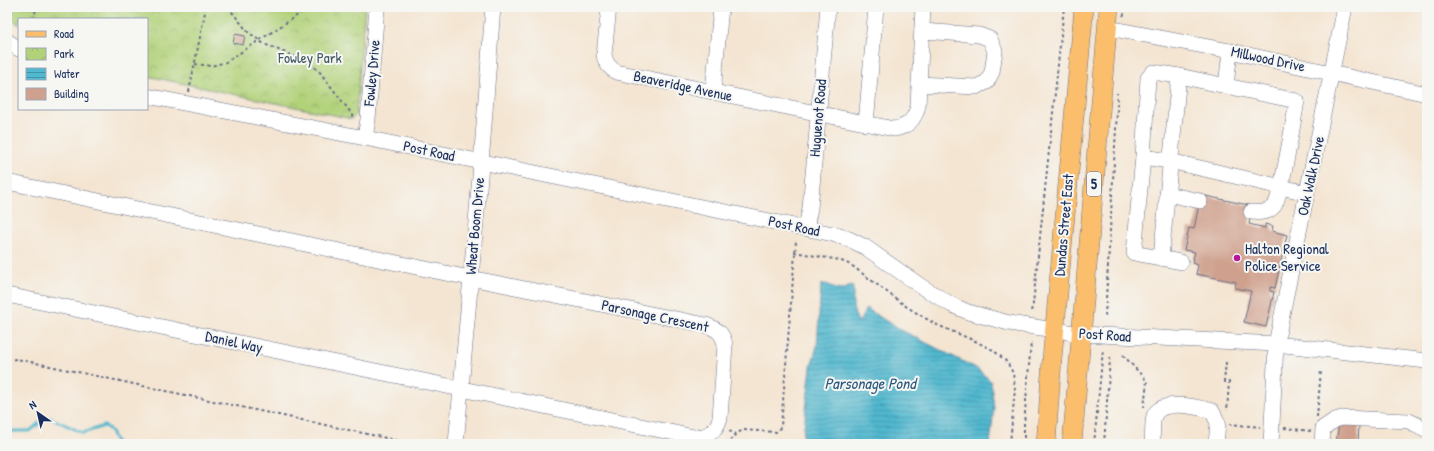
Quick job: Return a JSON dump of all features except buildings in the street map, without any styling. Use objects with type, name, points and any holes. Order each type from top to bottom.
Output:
[{"type":"main road","name":"Dundas Street East","points":[[1046,444],[1084,7]]},
{"type":"main road","name":"Dundas Street East","points":[[1072,444],[1108,28],[1116,12]]},
{"type":"street","name":"Fowley Drive","points":[[365,138],[369,111],[378,7]]},
{"type":"street","name":"Wheat Boom Drive","points":[[456,444],[493,7]]},
{"type":"street","name":"Beaveridge Avenue","points":[[609,7],[604,55],[605,62],[616,72],[894,129],[909,124],[915,115],[918,106],[923,7]]},
{"type":"street","points":[[713,92],[721,7]]},
{"type":"street","name":"Huguenot Road","points":[[806,228],[810,208],[828,7]]},
{"type":"street","points":[[866,124],[876,7]]},
{"type":"street","name":"Oak Walk Drive","points":[[1271,444],[1276,344],[1345,7]]},
{"type":"street","name":"Millwood Drive","points":[[1108,28],[1230,51],[1427,94]]},
{"type":"street","points":[[919,84],[976,87],[987,82],[992,72],[995,51],[990,39],[979,35],[922,31]]},
{"type":"street","points":[[7,40],[18,48]]},
{"type":"street","points":[[1226,86],[1230,51]]},
{"type":"street","points":[[1181,262],[1134,253],[1143,157],[1148,78],[1154,72],[1298,101],[1276,205],[1269,211],[1259,213],[1251,212]]},
{"type":"street","points":[[1161,258],[1179,76]]},
{"type":"street","name":"Post Road","points":[[148,96],[365,138],[806,228],[842,237],[865,247],[922,287],[945,301],[968,312],[1009,323],[1081,334],[1276,344],[1427,361]]},
{"type":"street","points":[[1143,157],[1170,161],[1307,193]]},
{"type":"street","points":[[7,182],[471,278]]},
{"type":"street","points":[[1167,194],[1200,201]]},
{"type":"street","name":"Parsonage Crescent","points":[[460,389],[694,436],[706,436],[712,433],[720,418],[725,345],[724,339],[718,330],[706,325],[471,278]]},
{"type":"street","name":"Daniel Way","points":[[7,295],[460,389]]},
{"type":"street","points":[[1152,444],[1154,416],[1160,408],[1172,405],[1202,408],[1212,412],[1222,424],[1216,444]]},
{"type":"street","points":[[1319,437],[1323,428],[1342,418],[1408,421],[1427,430]]},
{"type":"path","points":[[33,18],[37,7]]},
{"type":"path","points":[[186,103],[206,7]]},
{"type":"path","points":[[228,7],[248,32],[264,44],[308,62],[319,71],[356,120]]},
{"type":"path","points":[[195,64],[211,66],[226,62],[310,7]]},
{"type":"path","points":[[1031,312],[1064,7]]},
{"type":"path","points":[[1116,12],[1128,7]]},
{"type":"path","points":[[1105,316],[1117,92]]},
{"type":"path","points":[[725,444],[742,430],[777,432],[780,426],[796,241]]},
{"type":"path","points":[[794,252],[839,260],[851,266],[907,307],[935,324],[975,340],[1007,362],[1013,373],[1015,388],[1010,444]]},
{"type":"path","points":[[1024,444],[1024,424],[1031,342]]},
{"type":"path","points":[[1094,444],[1103,350]]},
{"type":"path","points":[[1104,444],[1111,355]]},
{"type":"path","points":[[1123,355],[1146,381],[1145,396]]},
{"type":"path","points":[[7,360],[17,359],[414,444]]},
{"type":"path","points":[[1226,362],[1224,382],[1229,382],[1222,424],[1261,427]]},
{"type":"path","points":[[1316,423],[1321,370]]},
{"type":"path","points":[[1277,428],[1319,437]]},
{"type":"path","points":[[728,430],[736,434]]},
{"type":"green space","name":"Fowley Park","points":[[12,7],[365,7],[356,115],[352,119],[148,76],[148,18],[18,18],[18,24],[8,16]]},
{"type":"water","name":"Parsonage Pond","points":[[827,284],[835,289],[843,290],[852,285],[854,309],[859,323],[866,308],[897,328],[976,368],[991,381],[994,408],[990,444],[802,444],[811,367],[817,346],[821,285]]},
{"type":"waterway","points":[[7,435],[12,431],[30,431],[44,419],[51,418],[83,433],[104,426],[107,427],[118,444]]},
{"type":"place","name":"Halton Regional Police Service","points":[[1237,258]]}]
